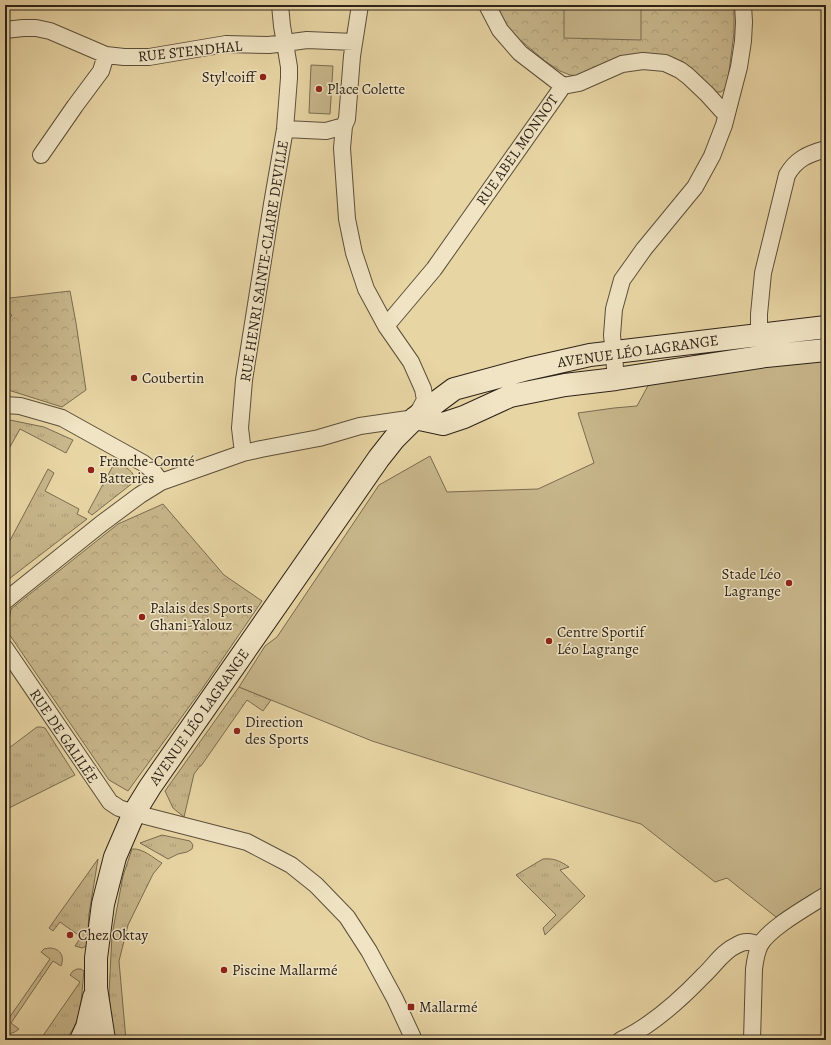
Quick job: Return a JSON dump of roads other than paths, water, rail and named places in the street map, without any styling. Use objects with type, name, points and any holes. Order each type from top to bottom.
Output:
[{"type":"main road","name":"AVENUE LÉO LAGRANGE","points":[[104,1040],[96,988],[96,958],[103,904],[115,857],[134,813],[153,782],[379,458],[394,439],[415,418],[454,389],[528,369],[590,355],[826,327]]},
{"type":"main road","name":"AVENUE LÉO LAGRANGE","points":[[415,418],[443,424],[464,417],[510,396],[565,385],[616,379],[766,356],[826,350]]},
{"type":"main road","name":"AVENUE LÉO LAGRANGE","points":[[81,1040],[87,1027],[96,988]]},
{"type":"street","points":[[280,5],[289,67],[285,129]]},
{"type":"street","points":[[5,601],[101,524],[140,495],[161,482],[243,453],[319,438],[360,426],[415,418],[424,400],[423,389],[411,362],[386,326],[366,289],[354,253],[347,219],[342,148],[344,126],[347,119],[354,42],[360,5]]},
{"type":"street","points":[[487,5],[500,30],[520,53],[563,86]]},
{"type":"street","points":[[616,379],[612,335],[614,309],[622,280],[644,249],[695,187],[712,156],[724,125],[739,67],[743,40],[743,5]]},
{"type":"street","name":"RUE STENDHAL","points":[[5,30],[36,28],[50,31],[106,55],[124,57],[149,57],[226,44],[269,45],[285,43]]},
{"type":"street","points":[[285,43],[307,40],[354,42]]},
{"type":"street","points":[[41,155],[101,71],[106,55]]},
{"type":"street","name":"RUE ABEL MONNOT","points":[[386,326],[434,269],[563,86],[579,83],[622,64],[643,61],[665,63],[680,70],[688,76],[726,115]]},
{"type":"street","name":"RUE HENRI SAINTE-CLAIRE DEVILLE","points":[[243,453],[240,428],[244,380],[285,129],[326,131],[344,126]]},
{"type":"street","points":[[759,335],[758,314],[763,273],[787,175],[799,160],[826,149]]},
{"type":"street","points":[[5,404],[20,406],[62,418],[143,463],[152,470],[161,482]]},
{"type":"street","name":"RUE DE GALILÉE","points":[[5,648],[110,802],[118,808],[134,813],[247,842],[291,865],[316,885],[347,917],[369,951],[414,1040]]},
{"type":"street","points":[[752,1040],[754,969],[755,958],[760,945],[767,936],[785,922],[826,895]]},
{"type":"street","points":[[621,1040],[656,1019],[692,987],[735,945],[742,942],[750,942],[760,945]]},
{"type":"place","name":"Styl'coiff","points":[[263,77]]},
{"type":"place","name":"Place Colette","points":[[319,89]]},
{"type":"place","name":"Coubertin","points":[[134,378]]},
{"type":"place","name":"Franche-Comté Batteries","points":[[91,470]]},
{"type":"place","name":"Stade Léo Lagrange","points":[[789,583]]},
{"type":"place","name":"Palais des Sports Ghani-Yalouz","points":[[142,617]]},
{"type":"place","name":"Centre Sportif Léo Lagrange","points":[[549,641]]},
{"type":"place","name":"Direction des Sports","points":[[237,731]]},
{"type":"place","name":"Chez Oktay","points":[[70,935]]},
{"type":"place","name":"Piscine Mallarmé","points":[[224,970]]},
{"type":"place","name":"Mallarmé","points":[[411,1007]]}]
